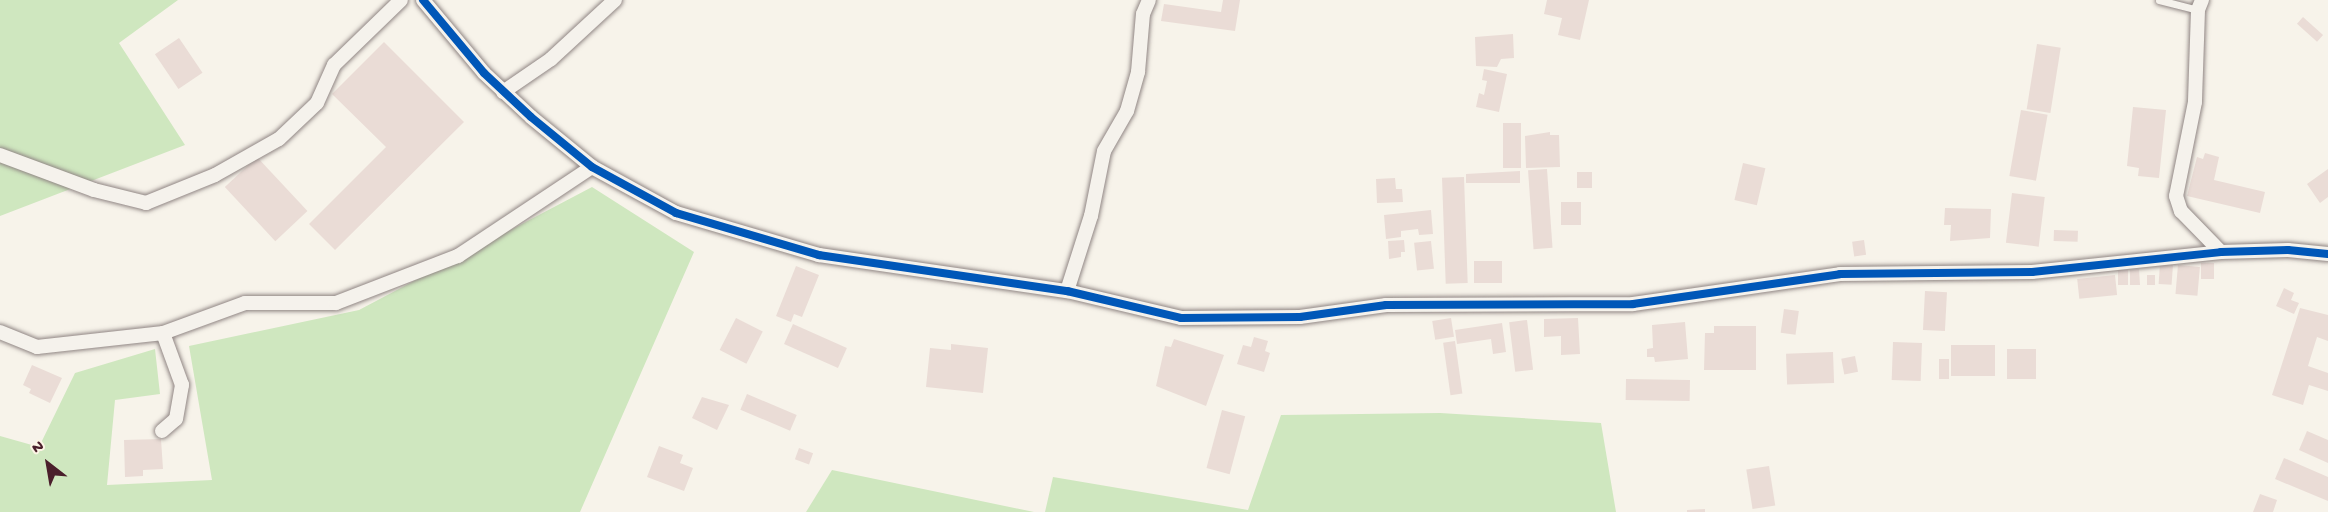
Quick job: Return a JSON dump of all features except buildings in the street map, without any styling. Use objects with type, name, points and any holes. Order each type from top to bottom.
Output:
[{"type":"street","points":[[0,155],[94,190],[146,203],[215,175],[279,139],[317,103],[334,65],[401,0]]},
{"type":"street","points":[[423,0],[503,92],[592,167],[676,213],[819,255],[1067,291],[1181,318],[1300,317],[1386,305],[1633,304],[1840,274],[2032,272],[2221,252],[2288,250],[2328,254]]},
{"type":"street","points":[[503,92],[551,59],[615,0]]},
{"type":"street","points":[[1067,291],[1091,216],[1104,151],[1126,111],[1138,72],[1143,14],[1149,0]]},
{"type":"street","points":[[2200,5],[2195,102],[2176,196],[2181,211],[2221,252]]},
{"type":"street","points":[[0,332],[37,347],[163,333],[245,303],[336,303],[458,256],[592,167]]},
{"type":"street","points":[[162,431],[176,418],[182,385],[163,333]]},
{"type":"lane","points":[[2158,0],[2200,5]]},
{"type":"green space","points":[[0,0],[178,0],[119,43],[185,145],[0,216]]},
{"type":"green space","points":[[592,187],[694,252],[580,512],[0,512],[0,436],[39,447],[75,373],[155,349],[160,394],[115,400],[107,485],[212,480],[189,346],[359,310]]},
{"type":"green space","points":[[1440,413],[1601,423],[1616,512],[1045,512],[1053,477],[1248,510],[1281,415]]},
{"type":"green space","points":[[832,470],[1034,512],[806,512]]},
{"type":"cycle path","points":[[423,0],[484,73],[531,117],[592,167],[676,213],[819,255],[1067,291],[1181,318],[1300,317],[1386,305],[1633,304],[1840,274],[2032,272],[2221,252],[2288,250],[2328,254]]}]
